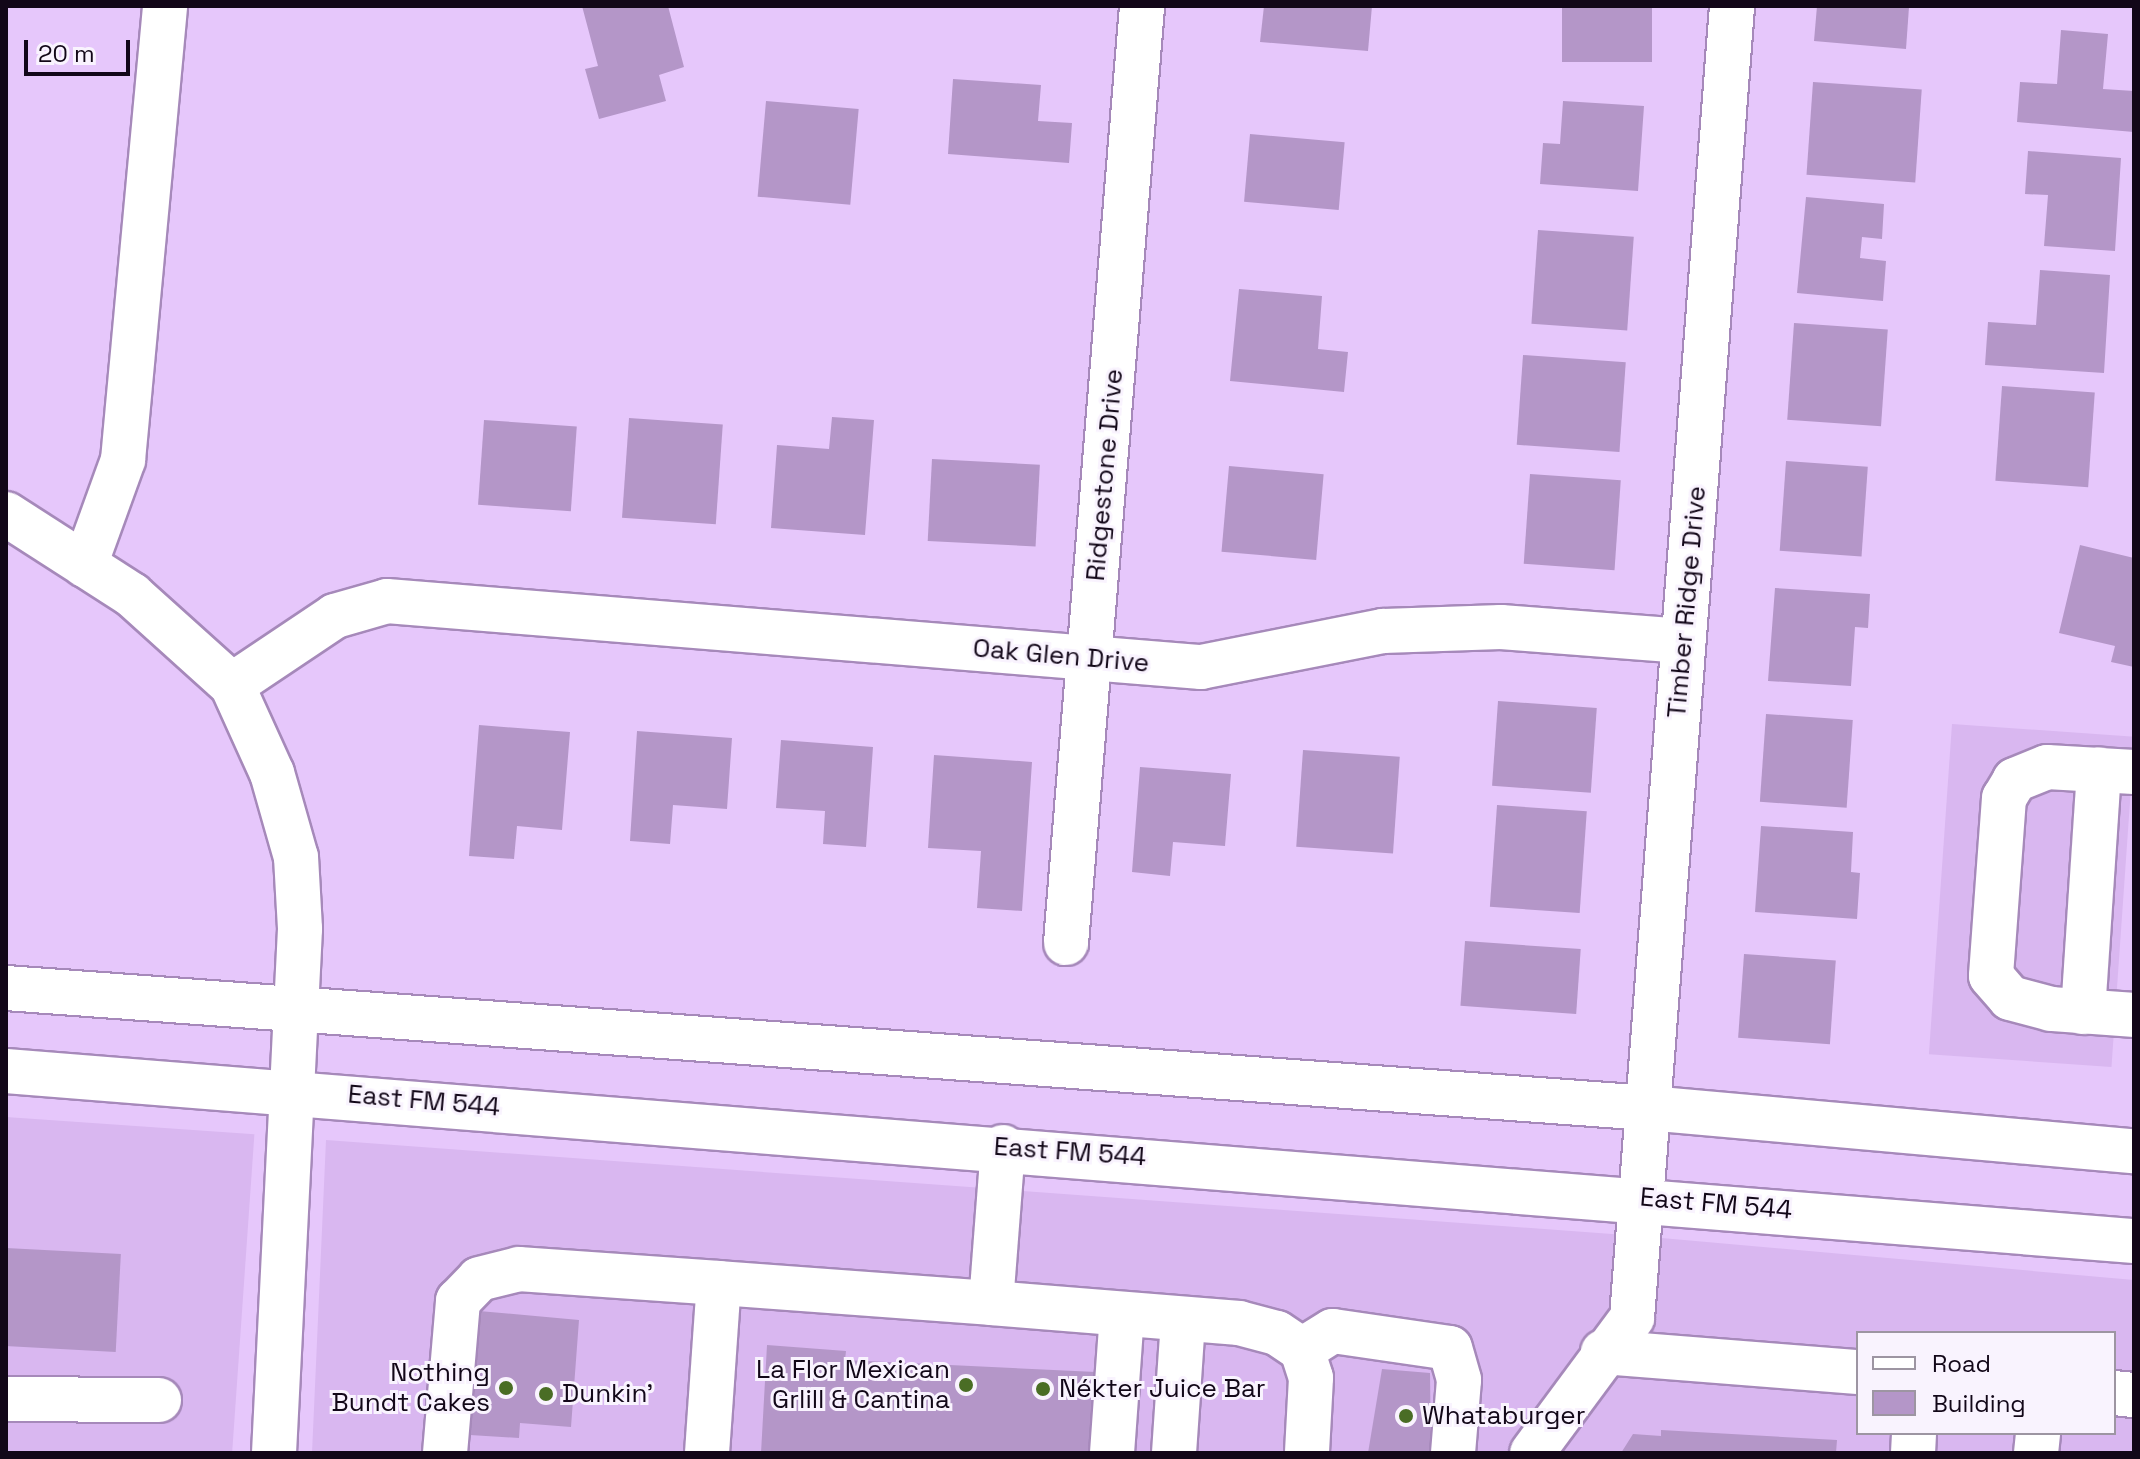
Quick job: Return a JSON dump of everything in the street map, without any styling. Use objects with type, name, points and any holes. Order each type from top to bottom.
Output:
[{"type":"street","points":[[85,565],[123,460],[165,6]]},
{"type":"street","name":"Ridgestone Drive","points":[[1066,943],[1142,6]]},
{"type":"street","name":"Timber Ridge Drive","points":[[1532,1453],[1603,1352],[1632,1318],[1732,6]]},
{"type":"street","points":[[6,514],[85,565],[189,642],[232,685],[272,773],[296,857],[293,1010],[274,1453]]},
{"type":"street","name":"Oak Glen Drive","points":[[232,685],[335,616],[387,601],[437,602],[1201,667],[1383,631],[1501,627],[1683,641]]},
{"type":"street","points":[[2083,1012],[2117,771],[2047,767],[2015,780],[2004,798],[1991,976],[2010,998],[2083,1012],[2134,1015]]},
{"type":"street","points":[[6,988],[1648,1108],[2134,1151]]},
{"type":"street","name":"East FM 544","points":[[6,1071],[288,1090],[1642,1197],[2134,1241]]},
{"type":"street","points":[[991,1303],[1003,1147]]},
{"type":"street","points":[[445,1453],[458,1301],[479,1279],[533,1269],[991,1303],[1277,1333],[1302,1350],[1311,1378],[1307,1453]]},
{"type":"street","points":[[707,1453],[719,1283]]},
{"type":"street","points":[[1112,1453],[1122,1315]]},
{"type":"street","points":[[1174,1453],[1183,1321]]},
{"type":"street","points":[[1302,1350],[1333,1331],[1427,1341],[1450,1348],[1458,1364],[1453,1453]]},
{"type":"street","points":[[1603,1352],[1856,1372]]},
{"type":"street","points":[[6,1399],[159,1400]]},
{"type":"shaded area","points":[[1952,724],[2134,737],[2111,1067],[1929,1054]]},
{"type":"shaded area","points":[[6,1117],[254,1134],[232,1453],[6,1453]]},
{"type":"shaded area","points":[[326,1140],[1639,1236],[2134,1280],[2134,1453],[312,1453]]},
{"type":"building","points":[[582,6],[668,6],[684,67],[659,75],[666,101],[599,119],[585,69],[598,66]]},
{"type":"building","points":[[1264,6],[1372,6],[1368,51],[1260,42]]},
{"type":"building","points":[[1562,6],[1652,6],[1652,62],[1562,62]]},
{"type":"building","points":[[1817,6],[1909,7],[1906,49],[1814,41]]},
{"type":"building","points":[[2061,30],[2108,34],[2103,89],[2134,91],[2134,132],[2017,122],[2020,82],[2057,84]]},
{"type":"building","points":[[953,79],[1041,85],[1038,121],[1072,123],[1069,163],[948,154]]},
{"type":"building","points":[[1813,82],[1922,90],[1915,182],[1807,175]]},
{"type":"building","points":[[766,101],[859,109],[850,205],[758,197]]},
{"type":"building","points":[[1563,101],[1644,106],[1638,191],[1540,184],[1543,143],[1560,144]]},
{"type":"building","points":[[1250,134],[1345,142],[1339,210],[1244,202]]},
{"type":"building","points":[[2028,151],[2121,158],[2115,251],[2044,246],[2048,195],[2025,194]]},
{"type":"building","points":[[1806,197],[1884,204],[1882,239],[1862,237],[1860,258],[1886,261],[1883,301],[1797,293]]},
{"type":"building","points":[[1538,230],[1634,237],[1627,330],[1531,324]]},
{"type":"building","points":[[2040,270],[2110,275],[2104,373],[1985,365],[1988,322],[2036,325]]},
{"type":"building","points":[[1239,289],[1322,296],[1318,349],[1348,352],[1344,392],[1230,381]]},
{"type":"building","points":[[1794,323],[1888,330],[1881,426],[1787,420]]},
{"type":"building","points":[[1523,355],[1626,362],[1619,452],[1517,445]]},
{"type":"building","points":[[2002,386],[2095,392],[2088,487],[1995,481]]},
{"type":"building","points":[[832,417],[874,420],[865,535],[771,528],[777,445],[829,449]]},
{"type":"building","points":[[629,418],[723,425],[716,524],[622,518]]},
{"type":"building","points":[[484,420],[577,426],[571,511],[478,505]]},
{"type":"building","points":[[932,459],[1040,465],[1036,547],[928,541]]},
{"type":"building","points":[[1786,461],[1868,467],[1862,557],[1780,551]]},
{"type":"building","points":[[1229,466],[1324,474],[1316,560],[1222,552]]},
{"type":"building","points":[[1530,474],[1621,480],[1615,570],[1524,564]]},
{"type":"building","points":[[2080,545],[2134,558],[2134,667],[2111,662],[2115,646],[2059,633]]},
{"type":"building","points":[[1775,588],[1870,594],[1868,628],[1855,627],[1851,686],[1768,681]]},
{"type":"building","points":[[1498,701],[1597,708],[1591,793],[1492,786]]},
{"type":"building","points":[[1766,714],[1853,720],[1847,808],[1760,802]]},
{"type":"building","points":[[479,725],[570,732],[562,830],[517,826],[514,859],[469,856]]},
{"type":"building","points":[[637,731],[732,738],[727,809],[673,805],[670,844],[630,841]]},
{"type":"building","points":[[781,740],[873,747],[866,847],[823,844],[825,811],[776,808]]},
{"type":"building","points":[[1303,750],[1400,757],[1393,854],[1296,847]]},
{"type":"building","points":[[934,755],[1032,762],[1022,911],[977,908],[981,851],[928,848]]},
{"type":"building","points":[[1140,767],[1231,774],[1225,846],[1173,842],[1170,876],[1132,872]]},
{"type":"building","points":[[1497,805],[1587,811],[1580,913],[1490,907]]},
{"type":"building","points":[[1761,826],[1853,832],[1851,872],[1860,873],[1857,919],[1755,912]]},
{"type":"building","points":[[1465,941],[1581,949],[1576,1014],[1460,1006]]},
{"type":"building","points":[[1744,954],[1836,960],[1830,1044],[1738,1038]]},
{"type":"building","points":[[6,1248],[121,1254],[116,1352],[6,1346]]},
{"type":"building","points":[[479,1311],[579,1320],[571,1427],[520,1423],[519,1438],[470,1435]]},
{"type":"building","points":[[767,1345],[846,1351],[845,1360],[1096,1372],[1090,1453],[761,1453]]},
{"type":"building","name":"Whataburger","points":[[1382,1369],[1430,1373],[1431,1453],[1368,1453]]},
{"type":"building","points":[[1661,1430],[1837,1440],[1836,1453],[1621,1453],[1633,1434],[1661,1436]]},
{"type":"place","name":"La Flor Mexican Grlill & Cantina","points":[[966,1385]]},
{"type":"place","name":"Nothing Bundt Cakes","points":[[506,1388]]},
{"type":"place","name":"Nékter Juice Bar","points":[[1043,1389]]},
{"type":"place","name":"Dunkin'","points":[[546,1394]]},
{"type":"place","name":"Whataburger","points":[[1406,1416]]}]
